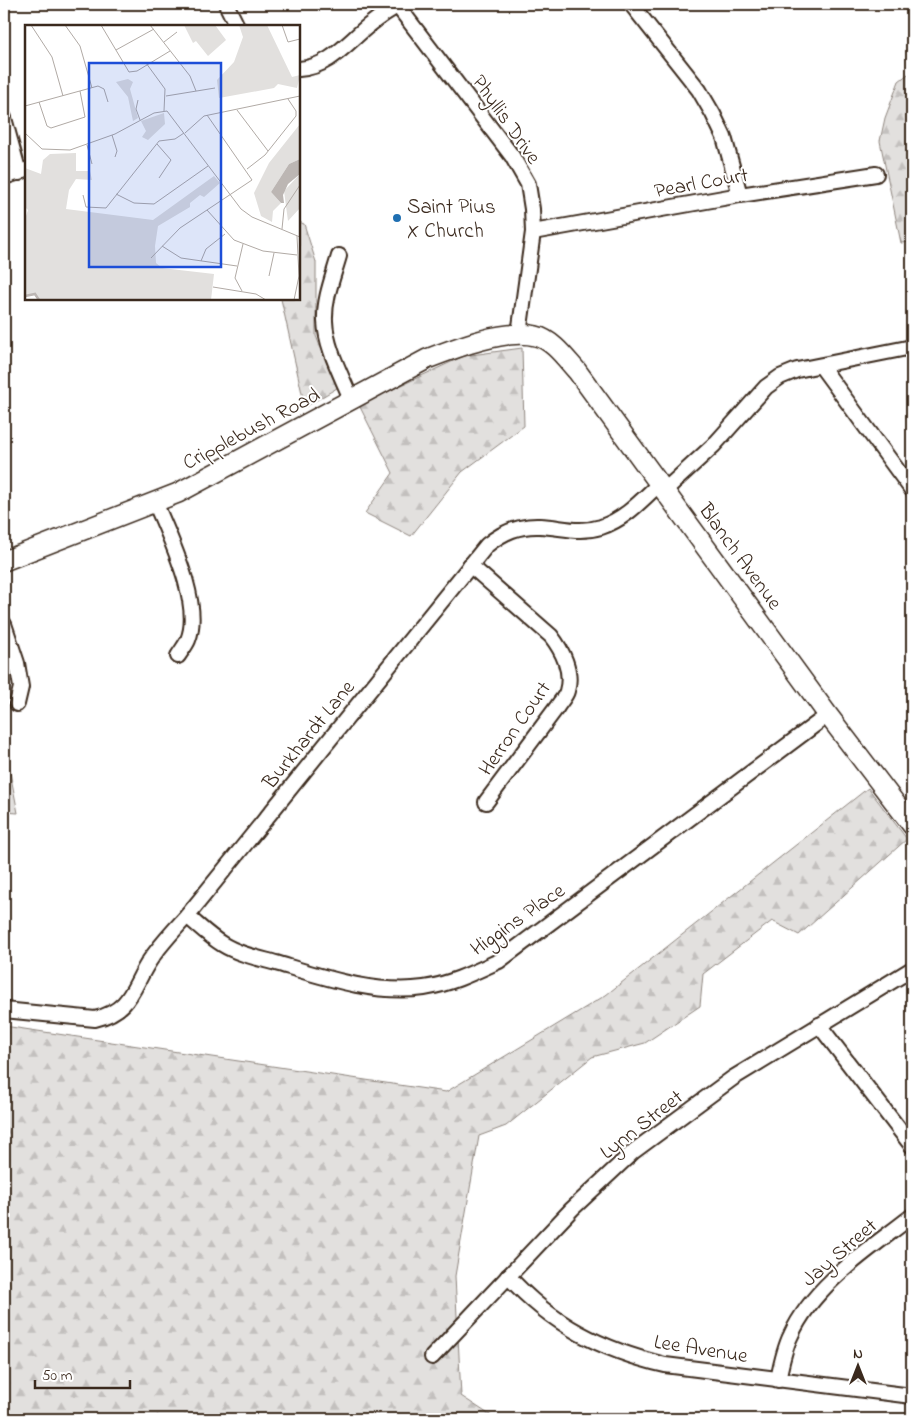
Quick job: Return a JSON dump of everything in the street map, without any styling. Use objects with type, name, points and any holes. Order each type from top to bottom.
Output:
[{"type":"main road","name":"Cripplebush Road","points":[[4,561],[178,493],[427,359],[471,343],[519,334]]},
{"type":"main road","name":"Blanch Avenue","points":[[519,334],[538,336],[561,353],[577,371],[828,715],[912,825]]},
{"type":"street","points":[[226,4],[236,25]]},
{"type":"street","points":[[631,4],[699,90],[713,114],[724,137],[740,195]]},
{"type":"street","points":[[300,69],[318,65],[332,58],[368,26],[399,5]]},
{"type":"street","name":"Phyllis Drive","points":[[399,5],[512,156],[528,184],[533,232],[519,334]]},
{"type":"street","points":[[4,118],[23,172],[4,177]]},
{"type":"street","name":"Pearl Court","points":[[533,232],[740,195],[876,174]]},
{"type":"street","points":[[339,256],[326,302],[325,322],[330,348],[352,399]]},
{"type":"street","name":"Burkhardt Lane","points":[[4,1010],[95,1019],[117,1011],[131,994],[149,961],[164,940],[187,916],[470,565],[487,545],[498,536],[511,530],[533,526],[584,530],[614,522],[714,446],[766,388],[780,378],[797,370],[912,347]]},
{"type":"street","points":[[821,366],[912,490]]},
{"type":"street","points":[[155,502],[188,589],[192,614],[188,639],[178,656]]},
{"type":"street","name":"Herron Court","points":[[470,565],[551,636],[566,661],[568,677],[567,691],[557,708],[486,802]]},
{"type":"street","points":[[4,624],[17,663],[21,687],[17,704]]},
{"type":"street","name":"Higgins Place","points":[[187,916],[223,945],[237,952],[310,973],[380,989],[424,988],[448,983],[499,961],[828,715]]},
{"type":"street","name":"Lynn Street","points":[[432,1357],[572,1209],[634,1151],[733,1078],[912,969]]},
{"type":"street","points":[[819,1025],[912,1146]]},
{"type":"street","name":"Jay Street","points":[[778,1380],[790,1336],[800,1317],[813,1299],[828,1283],[912,1216]]},
{"type":"street","name":"Lee Avenue","points":[[508,1276],[539,1306],[562,1323],[586,1338],[611,1350],[638,1359],[665,1365],[912,1396]]},
{"type":"green space","points":[[912,71],[912,242],[901,243],[880,141],[885,118],[899,81]]},
{"type":"green space","points":[[300,222],[304,224],[316,262],[316,336],[337,388],[305,407],[281,300],[300,300]]},
{"type":"green space","points":[[522,348],[524,426],[462,472],[411,536],[365,513],[393,473],[359,405],[464,356]]},
{"type":"green space","points":[[4,752],[6,752],[18,813],[4,812]]},
{"type":"green space","points":[[868,788],[907,839],[799,935],[772,921],[703,974],[700,1006],[645,1043],[592,1057],[506,1126],[479,1136],[455,1276],[461,1396],[496,1419],[4,1419],[4,1026],[446,1092],[606,995]]},
{"type":"place","name":"Saint Pius X Church","points":[[397,218]]}]
